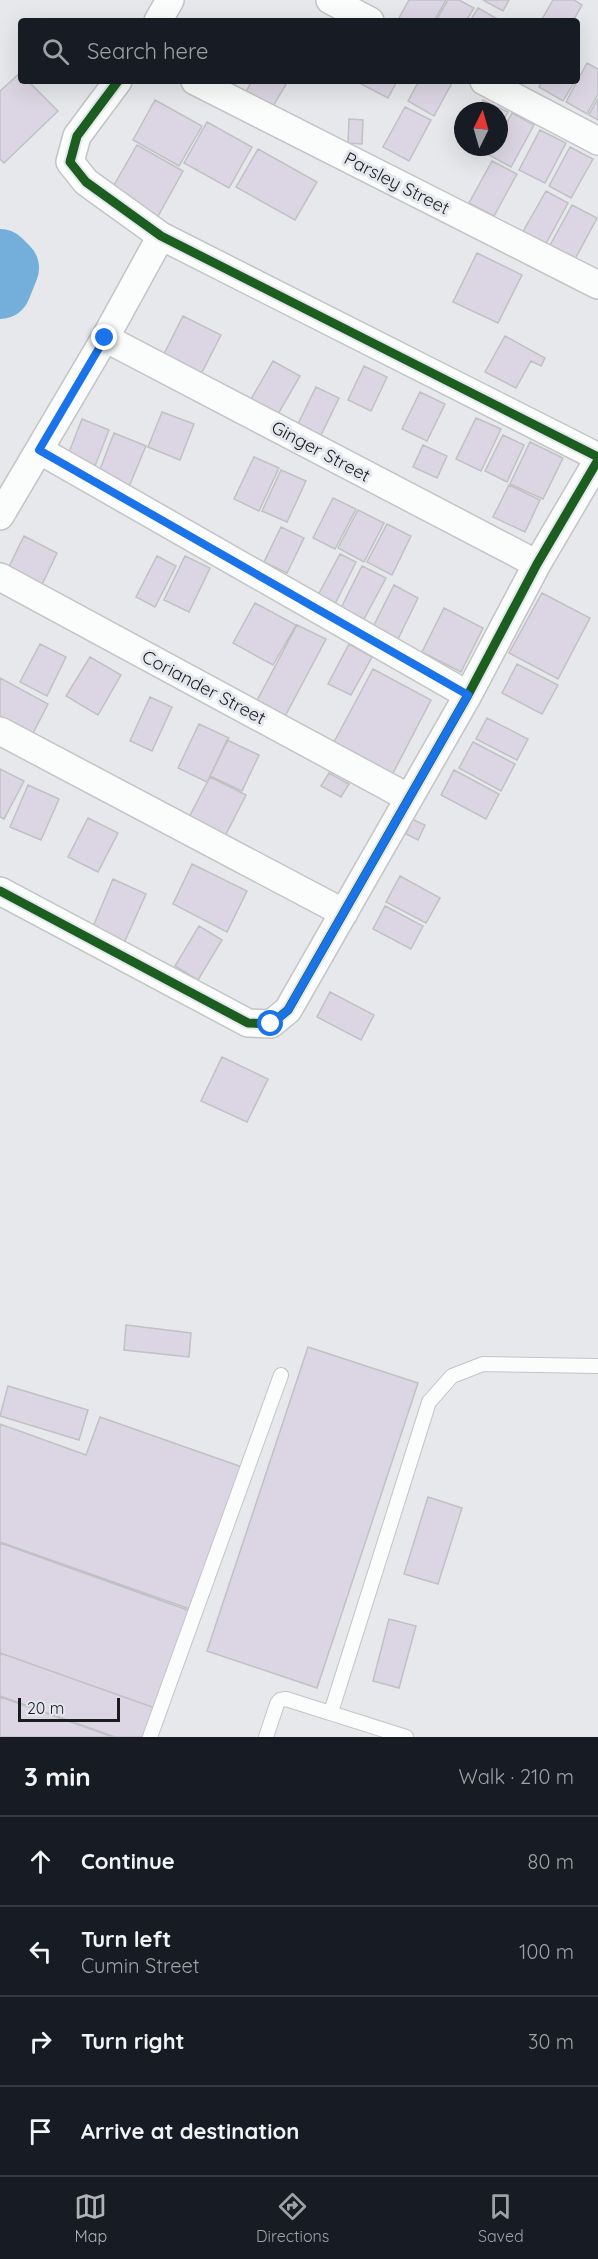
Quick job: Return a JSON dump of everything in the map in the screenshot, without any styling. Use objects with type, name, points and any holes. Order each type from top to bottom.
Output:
[{"type":"street","points":[[160,18],[170,0]]},
{"type":"street","points":[[330,0],[364,18]]},
{"type":"street","points":[[0,891],[248,1023],[271,1024],[288,1010],[468,695],[537,564],[598,459],[161,236],[86,182],[70,162],[77,136],[116,84]]},
{"type":"street","name":"Parsley Street","points":[[201,84],[598,285]]},
{"type":"street","points":[[490,84],[598,141]]},
{"type":"street","points":[[0,516],[105,338],[161,236]]},
{"type":"street","name":"Ginger Street","points":[[105,338],[537,564]]},
{"type":"street","points":[[39,450],[468,695]]},
{"type":"street","name":"Coriander Street","points":[[0,577],[409,798]]},
{"type":"street","points":[[0,731],[344,913]]},
{"type":"lane","points":[[331,1712],[429,1402],[452,1376],[483,1364],[598,1366]]},
{"type":"lane","points":[[150,1737],[281,1375]]},
{"type":"lane","points":[[266,1737],[280,1700],[331,1712],[406,1737]]},
{"type":"building","points":[[409,0],[446,0],[436,18],[399,18]]},
{"type":"building","points":[[448,0],[459,0],[474,8],[468,18],[438,18]]},
{"type":"building","points":[[483,0],[509,0],[503,11]]},
{"type":"building","points":[[553,0],[574,0],[582,5],[575,18],[543,18]]},
{"type":"building","points":[[478,8],[496,18],[472,18]]},
{"type":"building","points":[[587,63],[598,69],[598,94],[587,114],[566,102],[576,84],[580,84],[580,76]]},
{"type":"building","points":[[18,75],[18,84],[31,84],[58,111],[4,163],[0,159],[0,91]]},
{"type":"building","points":[[250,84],[286,84],[272,108],[245,93]]},
{"type":"building","points":[[361,84],[395,84],[388,98]]},
{"type":"building","points":[[417,84],[451,84],[434,116],[408,101]]},
{"type":"building","points":[[540,84],[573,84],[563,101],[539,87]]},
{"type":"building","points":[[598,98],[598,120],[589,115]]},
{"type":"building","points":[[155,100],[202,126],[179,166],[133,140]]},
{"type":"building","points":[[405,107],[431,120],[409,161],[383,147]]},
{"type":"building","points":[[512,113],[534,125],[511,167],[491,156],[508,156],[508,120]]},
{"type":"building","points":[[349,119],[363,120],[362,144],[348,143]]},
{"type":"building","points":[[207,122],[252,147],[229,188],[184,163]]},
{"type":"building","points":[[540,130],[566,143],[545,183],[519,170]]},
{"type":"building","points":[[137,145],[183,171],[157,218],[110,192]]},
{"type":"building","points":[[570,147],[593,159],[571,198],[549,186]]},
{"type":"building","points":[[258,149],[317,182],[295,220],[236,187]]},
{"type":"building","points":[[492,161],[517,174],[494,216],[469,203]]},
{"type":"building","points":[[546,191],[568,203],[544,247],[521,235]]},
{"type":"building","points":[[572,205],[597,218],[573,263],[548,249]]},
{"type":"building","points":[[477,253],[522,275],[498,323],[453,302]]},
{"type":"building","points":[[183,316],[221,335],[198,380],[160,362]]},
{"type":"building","points":[[505,336],[545,358],[541,366],[531,361],[516,388],[485,372]]},
{"type":"building","points":[[273,361],[300,376],[274,421],[247,406]]},
{"type":"building","points":[[364,366],[387,377],[371,411],[348,400]]},
{"type":"building","points":[[316,387],[339,398],[321,435],[298,424]]},
{"type":"building","points":[[420,392],[445,404],[427,441],[402,429]]},
{"type":"building","points":[[162,412],[194,424],[180,460],[148,447]]},
{"type":"building","points":[[476,418],[501,429],[481,471],[456,459]]},
{"type":"building","points":[[82,419],[109,430],[93,471],[66,460]]},
{"type":"building","points":[[114,433],[146,446],[128,489],[97,477]]},
{"type":"building","points":[[503,435],[524,445],[507,482],[485,471]]},
{"type":"building","points":[[530,442],[563,458],[543,499],[510,484]]},
{"type":"building","points":[[423,445],[447,456],[437,478],[413,467]]},
{"type":"building","points":[[254,457],[279,468],[259,511],[234,499]]},
{"type":"building","points":[[281,470],[306,481],[287,522],[262,511]]},
{"type":"building","points":[[509,485],[540,500],[525,532],[493,517]]},
{"type":"building","points":[[333,498],[356,509],[335,549],[313,538]]},
{"type":"building","points":[[358,510],[384,523],[364,562],[338,548]]},
{"type":"building","points":[[387,524],[411,536],[392,575],[367,562]]},
{"type":"building","points":[[281,527],[304,538],[287,573],[264,562]]},
{"type":"building","points":[[24,536],[57,553],[38,593],[4,577]]},
{"type":"building","points":[[340,554],[356,562],[333,608],[316,599]]},
{"type":"building","points":[[157,556],[176,566],[155,607],[136,597]]},
{"type":"building","points":[[185,556],[210,568],[189,612],[164,600]]},
{"type":"building","points":[[362,566],[386,578],[364,619],[341,608]]},
{"type":"building","points":[[394,585],[418,598],[397,641],[372,629]]},
{"type":"building","points":[[542,593],[590,618],[558,679],[509,653]]},
{"type":"building","points":[[255,603],[296,625],[273,665],[233,643]]},
{"type":"building","points":[[444,608],[483,628],[461,672],[422,652]]},
{"type":"building","points":[[297,625],[326,639],[282,722],[253,708]]},
{"type":"building","points":[[40,644],[66,657],[47,696],[20,682]]},
{"type":"building","points":[[349,644],[372,657],[351,695],[328,684]]},
{"type":"building","points":[[90,657],[121,675],[98,715],[66,696]]},
{"type":"building","points":[[517,664],[558,685],[542,714],[502,693]]},
{"type":"building","points":[[373,669],[431,700],[392,775],[333,744]]},
{"type":"building","points":[[0,678],[48,704],[30,739],[0,723]]},
{"type":"building","points":[[150,697],[172,707],[152,751],[130,741]]},
{"type":"building","points":[[487,718],[528,739],[517,760],[476,739]]},
{"type":"building","points":[[199,724],[229,738],[207,782],[178,768]]},
{"type":"building","points":[[227,740],[259,755],[242,791],[210,776]]},
{"type":"building","points":[[473,742],[515,764],[501,791],[459,768]]},
{"type":"building","points":[[0,769],[24,781],[4,819],[0,817]]},
{"type":"building","points":[[454,770],[499,794],[486,819],[441,795]]},
{"type":"building","points":[[329,773],[349,784],[341,797],[321,786]]},
{"type":"building","points":[[210,777],[246,795],[222,842],[186,823]]},
{"type":"building","points":[[28,785],[59,799],[41,840],[10,827]]},
{"type":"building","points":[[88,818],[118,833],[98,872],[68,857]]},
{"type":"building","points":[[412,819],[425,825],[418,840],[406,834]]},
{"type":"building","points":[[192,864],[247,891],[227,932],[173,904]]},
{"type":"building","points":[[400,876],[440,898],[426,923],[386,902]]},
{"type":"building","points":[[113,879],[146,894],[124,943],[92,929]]},
{"type":"building","points":[[385,906],[423,926],[411,949],[373,929]]},
{"type":"building","points":[[199,926],[222,940],[198,980],[175,966]]},
{"type":"building","points":[[330,992],[374,1015],[361,1040],[317,1017]]},
{"type":"building","points":[[222,1057],[268,1079],[247,1122],[201,1101]]},
{"type":"building","points":[[126,1325],[191,1333],[189,1357],[124,1350]]},
{"type":"building","points":[[308,1347],[418,1383],[317,1688],[207,1651]]},
{"type":"building","points":[[8,1386],[88,1410],[79,1440],[0,1416]]},
{"type":"building","points":[[100,1417],[242,1467],[190,1609],[0,1542],[0,1424],[86,1455]]},
{"type":"building","points":[[428,1497],[462,1508],[438,1584],[404,1574]]},
{"type":"building","points":[[0,1543],[190,1611],[155,1708],[0,1653]]},
{"type":"building","points":[[389,1619],[416,1626],[399,1688],[373,1681]]},
{"type":"building","points":[[0,1653],[155,1708],[144,1737],[115,1737],[0,1696]]},
{"type":"building","points":[[0,1697],[113,1737],[0,1737]]},
{"type":"waterway","points":[[0,260],[8,268],[0,288]]},
{"type":"cycle path","points":[[116,84],[77,136],[70,162],[86,182],[161,236],[598,457]]},
{"type":"cycle path","points":[[0,891],[248,1023],[271,1024],[288,1010],[468,695],[537,564],[598,460]]},
{"type":"route","points":[[105,338],[39,450],[468,695],[288,1010],[271,1024]]}]
